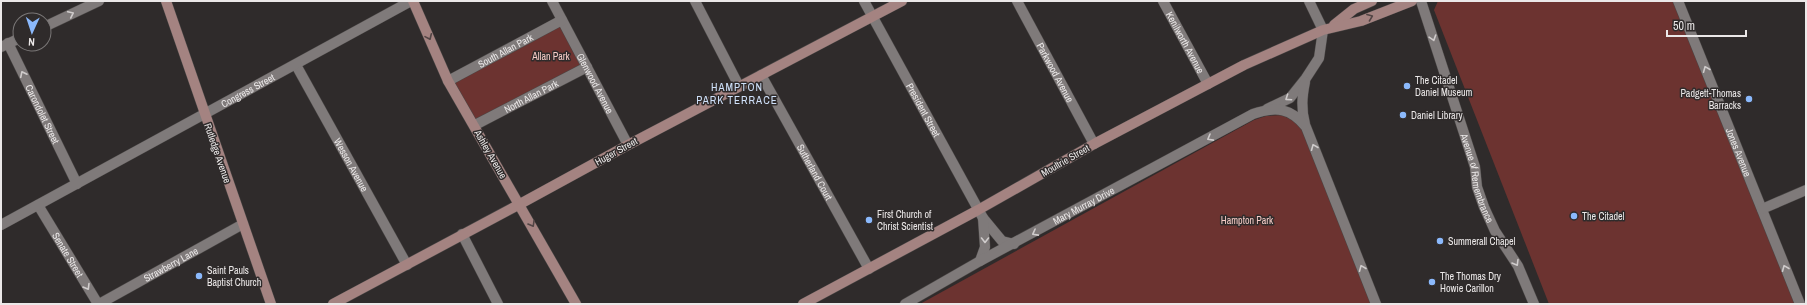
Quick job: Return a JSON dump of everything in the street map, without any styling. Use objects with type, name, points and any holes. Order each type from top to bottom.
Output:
[{"type":"street","points":[[52,22],[98,1]]},
{"type":"street","name":"Rutledge Avenue","points":[[166,1],[271,304]]},
{"type":"street","name":"Congress Street","points":[[1,225],[412,1]]},
{"type":"street","name":"Ashley Avenue","points":[[412,1],[448,81],[475,125],[576,304]]},
{"type":"street","name":"Glenwood Avenue","points":[[552,1],[628,144]]},
{"type":"street","points":[[695,1],[738,86]]},
{"type":"street","name":"President Street","points":[[864,1],[874,16],[981,214],[1002,241],[1014,244]]},
{"type":"street","name":"Huger Street","points":[[333,304],[520,204],[628,144],[902,1]]},
{"type":"street","name":"Parkwood Avenue","points":[[1017,1],[1094,144]]},
{"type":"street","name":"Kenilworth Avenue","points":[[1163,1],[1208,84]]},
{"type":"street","points":[[1306,127],[1302,112],[1302,94],[1306,78],[1318,58],[1328,28],[1309,1]]},
{"type":"street","name":"Moultrie Street","points":[[1328,28],[1354,9],[1372,1]]},
{"type":"street","name":"Moultrie Street","points":[[803,304],[869,269],[981,214],[1094,144],[1244,65],[1328,28],[1361,21],[1412,1]]},
{"type":"street","name":"Avenue of Remembrance","points":[[1421,1],[1475,167],[1477,187],[1484,207],[1495,231],[1518,266],[1534,304]]},
{"type":"street","name":"Jones Avenue","points":[[1678,1],[1800,304]]},
{"type":"street","name":"South Allan Park","points":[[448,81],[562,20]]},
{"type":"street","name":"Carondolet Street","points":[[4,45],[77,184]]},
{"type":"street","name":"Wesson Avenue","points":[[296,65],[407,265]]},
{"type":"street","name":"North Allan Park","points":[[475,125],[587,67]]},
{"type":"street","name":"Sutherland Court","points":[[761,75],[869,269]]},
{"type":"street","name":"Mary Murray Drive","points":[[905,304],[980,261],[1247,118],[1290,98],[1306,78]]},
{"type":"street","name":"Mary Murray Drive","points":[[1265,110],[1288,111],[1298,117],[1306,127],[1376,304]]},
{"type":"street","points":[[1762,209],[1806,190]]},
{"type":"street","name":"Senate Street","points":[[38,206],[98,304]]},
{"type":"street","name":"President Street","points":[[980,261],[985,247],[981,214]]},
{"type":"street","name":"Strawberry Lane","points":[[98,304],[243,224]]},
{"type":"street","points":[[462,234],[498,304]]},
{"type":"green space","points":[[1438,1],[1675,1],[1796,304],[1549,304],[1434,10]]},
{"type":"green space","name":"Allan Park","points":[[560,24],[582,66],[476,121],[453,82]]},
{"type":"green space","name":"Hampton Park","points":[[1282,115],[1294,121],[1303,131],[1371,304],[920,304],[1254,120],[1266,116]]},
{"type":"place","name":"The Citadel Daniel Museum","points":[[1407,86]]},
{"type":"place","name":"Padgett-Thomas Barracks","points":[[1749,99]]},
{"type":"place","name":"Daniel Library","points":[[1403,115]]},
{"type":"place","name":"The Citadel","points":[[1574,216]]},
{"type":"place","name":"First Church of Christ Scientist","points":[[869,220]]},
{"type":"place","name":"Summerall Chapel","points":[[1440,241]]},
{"type":"place","name":"Saint Pauls Baptist Church","points":[[199,276]]},
{"type":"place","name":"The Thomas Dry Howie Carillon","points":[[1432,282]]},
{"type":"district","name":"HAMPTON PARK TERRACE","points":[[737,93]]}]
